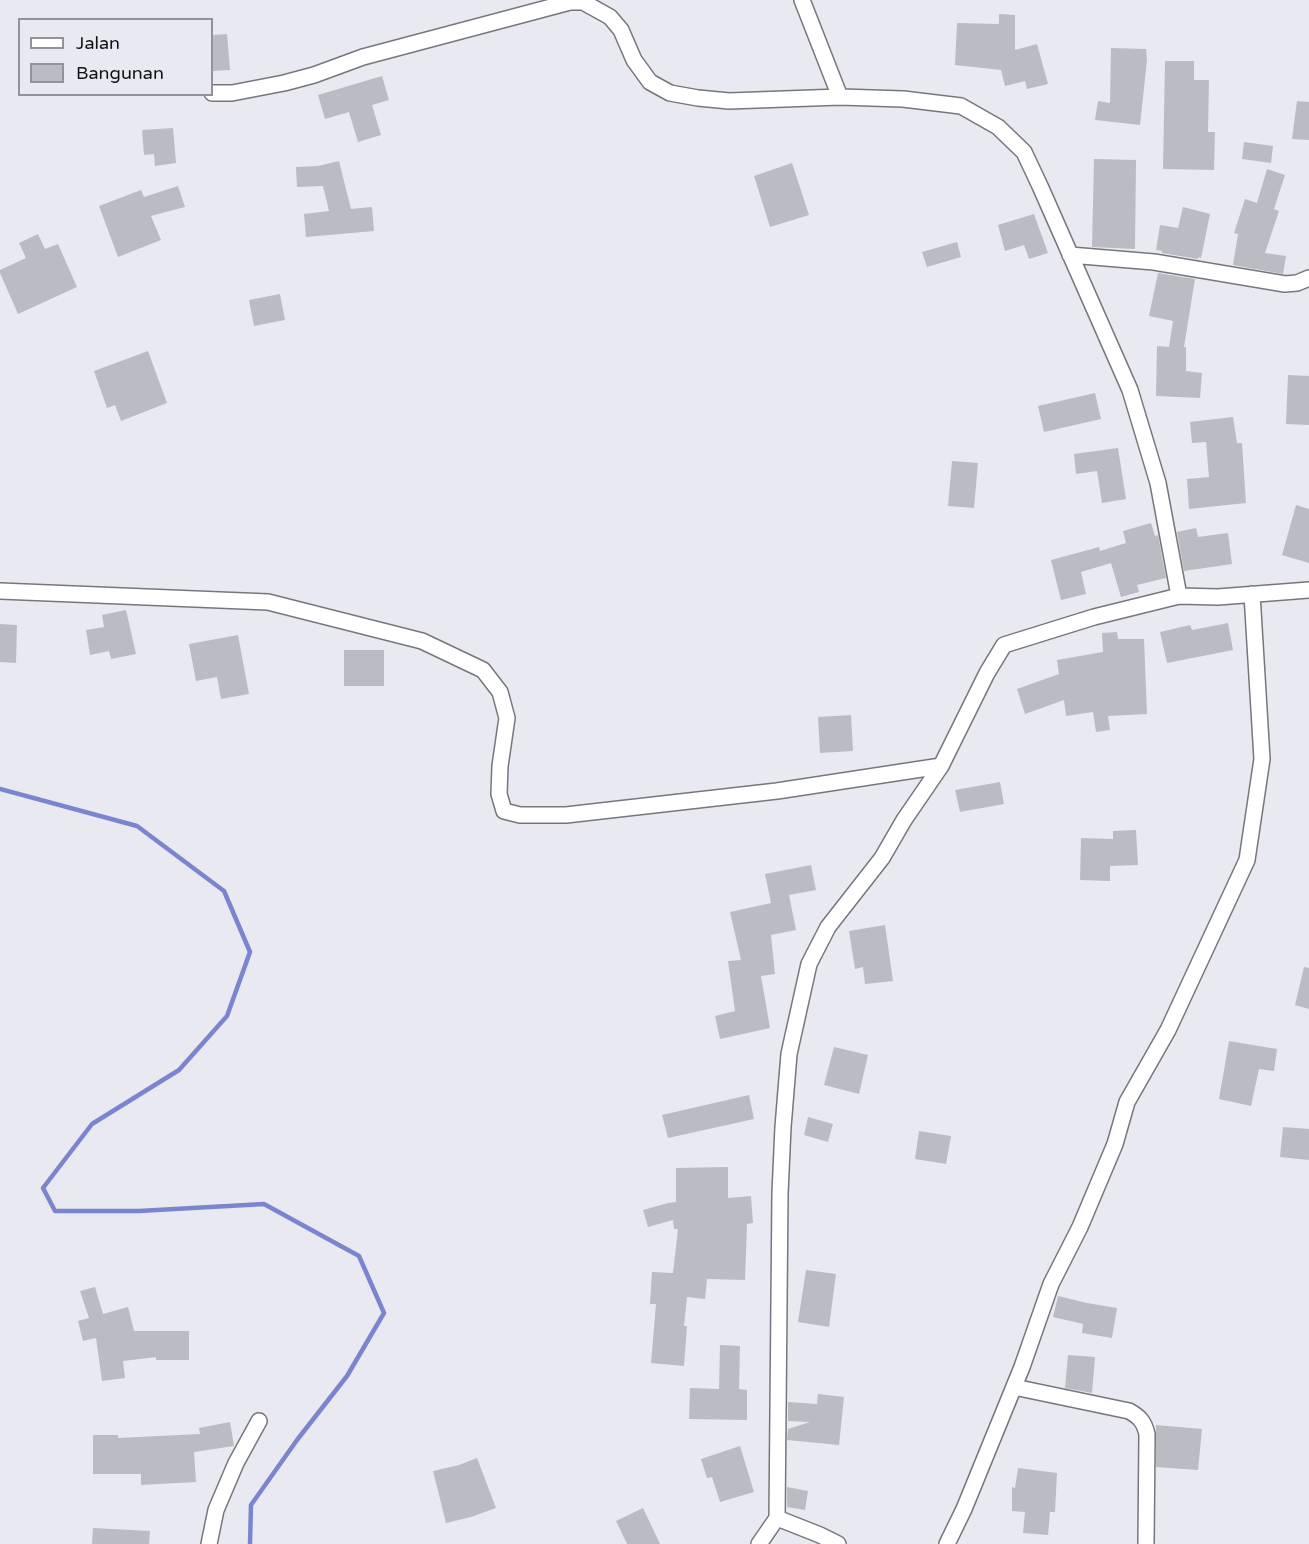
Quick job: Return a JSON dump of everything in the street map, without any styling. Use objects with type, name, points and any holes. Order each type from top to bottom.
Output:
[{"type":"street","points":[[802,0],[840,97]]},
{"type":"street","points":[[213,93],[232,93],[284,83],[363,57],[570,2],[583,2],[610,17],[621,30],[634,60],[650,82],[670,93],[729,100],[840,97],[903,99],[961,106],[998,127],[1024,152],[1040,186],[1130,390],[1158,483],[1179,596]]},
{"type":"street","points":[[1070,255],[1154,262],[1286,284],[1297,283],[1309,278]]},
{"type":"street","points":[[0,591],[268,602],[422,641],[483,670],[500,692],[507,718],[500,766],[499,794],[504,811],[520,815],[566,815],[777,790],[941,766]]},
{"type":"street","points":[[759,1544],[777,1518],[780,1192],[789,1054],[809,964],[828,927],[882,858],[904,820],[941,766],[987,673],[1004,645],[1094,617],[1179,596],[1218,597],[1309,591]]},
{"type":"street","points":[[947,1544],[964,1509],[1014,1387],[1051,1284],[1080,1227],[1115,1144],[1127,1102],[1168,1030],[1247,860],[1262,759],[1252,594]]},
{"type":"street","points":[[1014,1387],[1129,1411],[1137,1415],[1144,1423],[1147,1434],[1146,1544]]},
{"type":"street","points":[[209,1544],[216,1510],[236,1463],[259,1421]]},
{"type":"street","points":[[777,1518],[838,1544]]},
{"type":"building","points":[[999,14],[1015,15],[1015,50],[1037,44],[1048,84],[1027,89],[1025,81],[1005,86],[1001,70],[955,65],[957,23],[999,24]]},
{"type":"building","points":[[227,34],[230,70],[213,71],[213,35]]},
{"type":"building","points":[[1111,48],[1146,49],[1147,60],[1140,125],[1095,120],[1098,101],[1110,103]]},
{"type":"building","points":[[1165,61],[1194,61],[1194,80],[1209,80],[1208,132],[1215,132],[1214,170],[1163,169]]},
{"type":"building","points":[[382,76],[389,100],[372,105],[381,135],[358,142],[349,112],[325,119],[318,95]]},
{"type":"building","points":[[1297,101],[1309,102],[1309,140],[1292,139]]},
{"type":"building","points":[[173,128],[176,163],[155,166],[154,154],[144,155],[142,130]]},
{"type":"building","points":[[1244,142],[1273,146],[1271,163],[1242,159]]},
{"type":"building","points":[[1094,159],[1136,160],[1135,249],[1092,247]]},
{"type":"building","points":[[339,161],[351,209],[372,207],[374,231],[306,237],[304,214],[329,211],[323,186],[297,187],[296,167],[318,166]]},
{"type":"building","points":[[792,163],[809,215],[770,227],[754,176]]},
{"type":"building","points":[[1267,169],[1285,175],[1274,209],[1279,211],[1265,253],[1286,256],[1283,274],[1233,265],[1238,234],[1234,233],[1245,199],[1257,203]]},
{"type":"building","points":[[178,186],[185,207],[151,216],[161,240],[118,257],[99,206],[141,190],[144,197]]},
{"type":"building","points":[[1183,207],[1210,214],[1201,258],[1198,257],[1198,259],[1156,250],[1160,225],[1178,228]]},
{"type":"building","points":[[1034,214],[1048,253],[1029,259],[1024,245],[1005,251],[998,225]]},
{"type":"building","points":[[38,234],[45,249],[58,244],[77,287],[18,314],[0,270],[26,258],[19,243]]},
{"type":"building","points":[[957,242],[961,257],[927,267],[922,252]]},
{"type":"building","points":[[1158,273],[1195,279],[1184,347],[1186,347],[1186,371],[1202,373],[1200,398],[1156,396],[1157,346],[1169,347],[1173,321],[1149,316]]},
{"type":"building","points":[[280,294],[285,320],[254,326],[249,300]]},
{"type":"building","points":[[148,351],[167,403],[121,421],[115,405],[107,408],[94,371]]},
{"type":"building","points":[[1288,375],[1309,376],[1309,425],[1286,424]]},
{"type":"building","points":[[1095,393],[1101,419],[1044,432],[1038,406]]},
{"type":"building","points":[[1233,417],[1237,443],[1242,443],[1246,503],[1189,509],[1187,479],[1209,477],[1206,442],[1192,443],[1190,422]]},
{"type":"building","points":[[1118,448],[1126,499],[1102,503],[1097,471],[1076,474],[1074,454]]},
{"type":"building","points":[[952,461],[978,463],[974,508],[948,506]]},
{"type":"building","points":[[1296,505],[1309,509],[1309,563],[1282,555]]},
{"type":"building","points":[[1151,523],[1155,536],[1158,535],[1166,578],[1137,585],[1139,592],[1121,597],[1111,563],[1081,572],[1086,594],[1061,600],[1051,560],[1099,547],[1100,551],[1126,543],[1123,531]]},
{"type":"building","points":[[1196,528],[1198,537],[1228,533],[1232,564],[1184,571],[1177,532]]},
{"type":"building","points":[[126,610],[136,654],[111,659],[109,651],[90,655],[86,630],[104,627],[102,615]]},
{"type":"building","points":[[1228,623],[1233,650],[1167,663],[1160,632],[1190,625],[1192,630]]},
{"type":"building","points":[[0,624],[17,625],[16,663],[0,662]]},
{"type":"building","points":[[1117,632],[1118,639],[1144,639],[1147,714],[1108,716],[1110,730],[1096,732],[1093,712],[1066,716],[1064,700],[1025,714],[1017,689],[1059,674],[1057,660],[1103,652],[1102,633]]},
{"type":"building","points":[[238,635],[249,694],[221,699],[217,677],[196,681],[189,644]]},
{"type":"building","points":[[344,650],[384,650],[384,686],[344,686]]},
{"type":"building","points":[[851,715],[853,751],[820,753],[818,717]]},
{"type":"building","points":[[1000,782],[1004,804],[960,812],[955,790]]},
{"type":"building","points":[[1136,830],[1138,865],[1110,866],[1110,881],[1080,880],[1081,838],[1113,839],[1113,831]]},
{"type":"building","points":[[811,865],[816,890],[789,895],[796,930],[771,935],[775,974],[761,976],[770,1028],[720,1039],[715,1016],[735,1011],[728,961],[741,960],[730,912],[771,903],[765,874]]},
{"type":"building","points":[[885,925],[893,981],[865,984],[863,967],[855,969],[849,931]]},
{"type":"building","points":[[1304,967],[1309,968],[1309,1009],[1295,1005]]},
{"type":"building","points":[[1229,1041],[1277,1049],[1274,1071],[1259,1069],[1251,1106],[1219,1099]]},
{"type":"building","points":[[834,1047],[868,1055],[859,1094],[824,1085]]},
{"type":"building","points":[[749,1095],[754,1119],[668,1138],[662,1115]]},
{"type":"building","points":[[808,1117],[833,1124],[828,1142],[804,1135]]},
{"type":"building","points":[[1283,1127],[1309,1129],[1309,1160],[1280,1157]]},
{"type":"building","points":[[919,1131],[951,1136],[946,1164],[915,1159]]},
{"type":"building","points":[[728,1167],[728,1198],[751,1196],[753,1223],[747,1224],[745,1280],[707,1279],[705,1299],[687,1297],[684,1366],[651,1363],[656,1304],[650,1304],[652,1272],[673,1273],[678,1229],[674,1229],[673,1220],[648,1227],[643,1210],[676,1202],[676,1168]]},
{"type":"building","points":[[806,1270],[836,1274],[829,1327],[798,1322]]},
{"type":"building","points":[[95,1287],[103,1314],[128,1307],[134,1331],[189,1331],[189,1360],[156,1360],[156,1357],[123,1361],[125,1378],[102,1381],[96,1338],[83,1341],[78,1321],[89,1318],[80,1291]]},
{"type":"building","points":[[1058,1296],[1117,1308],[1112,1338],[1082,1333],[1083,1324],[1053,1317]]},
{"type":"building","points":[[720,1345],[740,1346],[739,1389],[747,1390],[747,1420],[689,1419],[690,1388],[719,1389]]},
{"type":"building","points":[[1068,1355],[1095,1357],[1092,1393],[1065,1388]]},
{"type":"building","points":[[818,1394],[844,1397],[839,1445],[787,1440],[788,1429],[810,1422],[788,1421],[788,1402],[817,1404]]},
{"type":"building","points":[[230,1422],[234,1446],[194,1452],[196,1482],[141,1485],[141,1474],[93,1474],[93,1435],[118,1435],[118,1438],[200,1434],[199,1428]]},
{"type":"building","points":[[1156,1425],[1202,1429],[1198,1470],[1156,1467]]},
{"type":"building","points":[[740,1446],[754,1492],[720,1502],[712,1477],[707,1478],[701,1459]]},
{"type":"building","points":[[477,1458],[496,1508],[446,1523],[433,1471]]},
{"type":"building","points":[[1018,1468],[1057,1473],[1055,1512],[1050,1512],[1048,1535],[1023,1533],[1025,1512],[1012,1511],[1012,1487],[1015,1488]]},
{"type":"building","points":[[787,1487],[808,1491],[805,1510],[787,1507]]},
{"type":"building","points":[[643,1508],[660,1544],[627,1544],[616,1521]]},
{"type":"building","points":[[93,1528],[150,1531],[149,1544],[92,1544]]},
{"type":"waterway","points":[[0,789],[137,826],[224,891],[250,952],[227,1016],[179,1070],[92,1124],[43,1188],[55,1211],[139,1211],[264,1204],[359,1256],[384,1313],[347,1376],[297,1440],[251,1505],[250,1544]]}]
